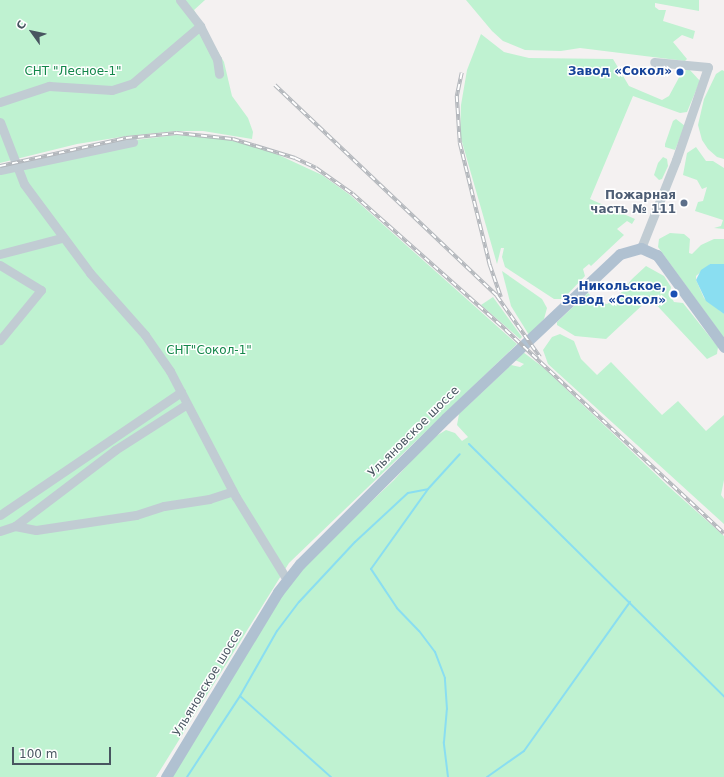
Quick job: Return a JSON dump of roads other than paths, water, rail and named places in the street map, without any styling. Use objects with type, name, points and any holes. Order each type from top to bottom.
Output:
[{"type":"main road","points":[[641,248],[652,252],[661,260],[724,347]]},
{"type":"main road","name":"Ульяновское шоссе","points":[[166,777],[287,580],[446,418],[608,264],[625,252],[641,248]]},
{"type":"street","points":[[180,0],[200,26],[217,59],[219,74]]},
{"type":"street","points":[[0,102],[49,86],[112,90],[133,83],[200,26]]},
{"type":"street","points":[[641,248],[676,160],[708,67],[654,62]]},
{"type":"street","points":[[0,122],[16,167],[24,184],[62,238],[145,335],[181,392],[233,491],[287,580]]},
{"type":"street","points":[[0,170],[133,142]]},
{"type":"street","points":[[0,254],[62,238]]},
{"type":"street","points":[[0,265],[41,290],[0,340]]},
{"type":"street","points":[[0,515],[181,392]]},
{"type":"street","points":[[0,530],[15,526],[115,450],[187,404]]},
{"type":"street","points":[[15,526],[36,530],[136,515],[164,506],[209,498],[233,491]]},
{"type":"water","points":[[710,264],[724,264],[724,314],[706,301],[696,280],[701,270]]},
{"type":"waterway","points":[[469,444],[724,696]]},
{"type":"waterway","points":[[448,777],[444,742],[447,709],[445,678],[435,652],[419,631],[397,608],[371,569],[428,489],[460,454]]},
{"type":"waterway","points":[[187,777],[240,696],[277,631],[299,602],[355,542],[408,493],[428,489]]},
{"type":"waterway","points":[[487,777],[524,751],[630,602]]},
{"type":"waterway","points":[[240,696],[331,777]]},
{"type":"railway","points":[[462,73],[457,96],[460,143],[490,265],[501,297]]},
{"type":"railway","points":[[275,85],[497,296],[540,357]]},
{"type":"railway","points":[[0,166],[126,138],[177,133],[233,139],[295,158],[316,168],[353,194],[506,330],[724,533]]},
{"type":"place","name":"Завод «Сокол»","points":[[680,72]]},
{"type":"place","name":"Пожарная часть № 111","points":[[684,203]]},
{"type":"place","name":"Никольское, Завод «Сокол»","points":[[674,294]]},
{"type":"park label","name":"СНТ \"Лесное-1\"","points":[[73,72]]},
{"type":"park label","name":"СНТ\"Сокол-1\"","points":[[209,351]]}]
